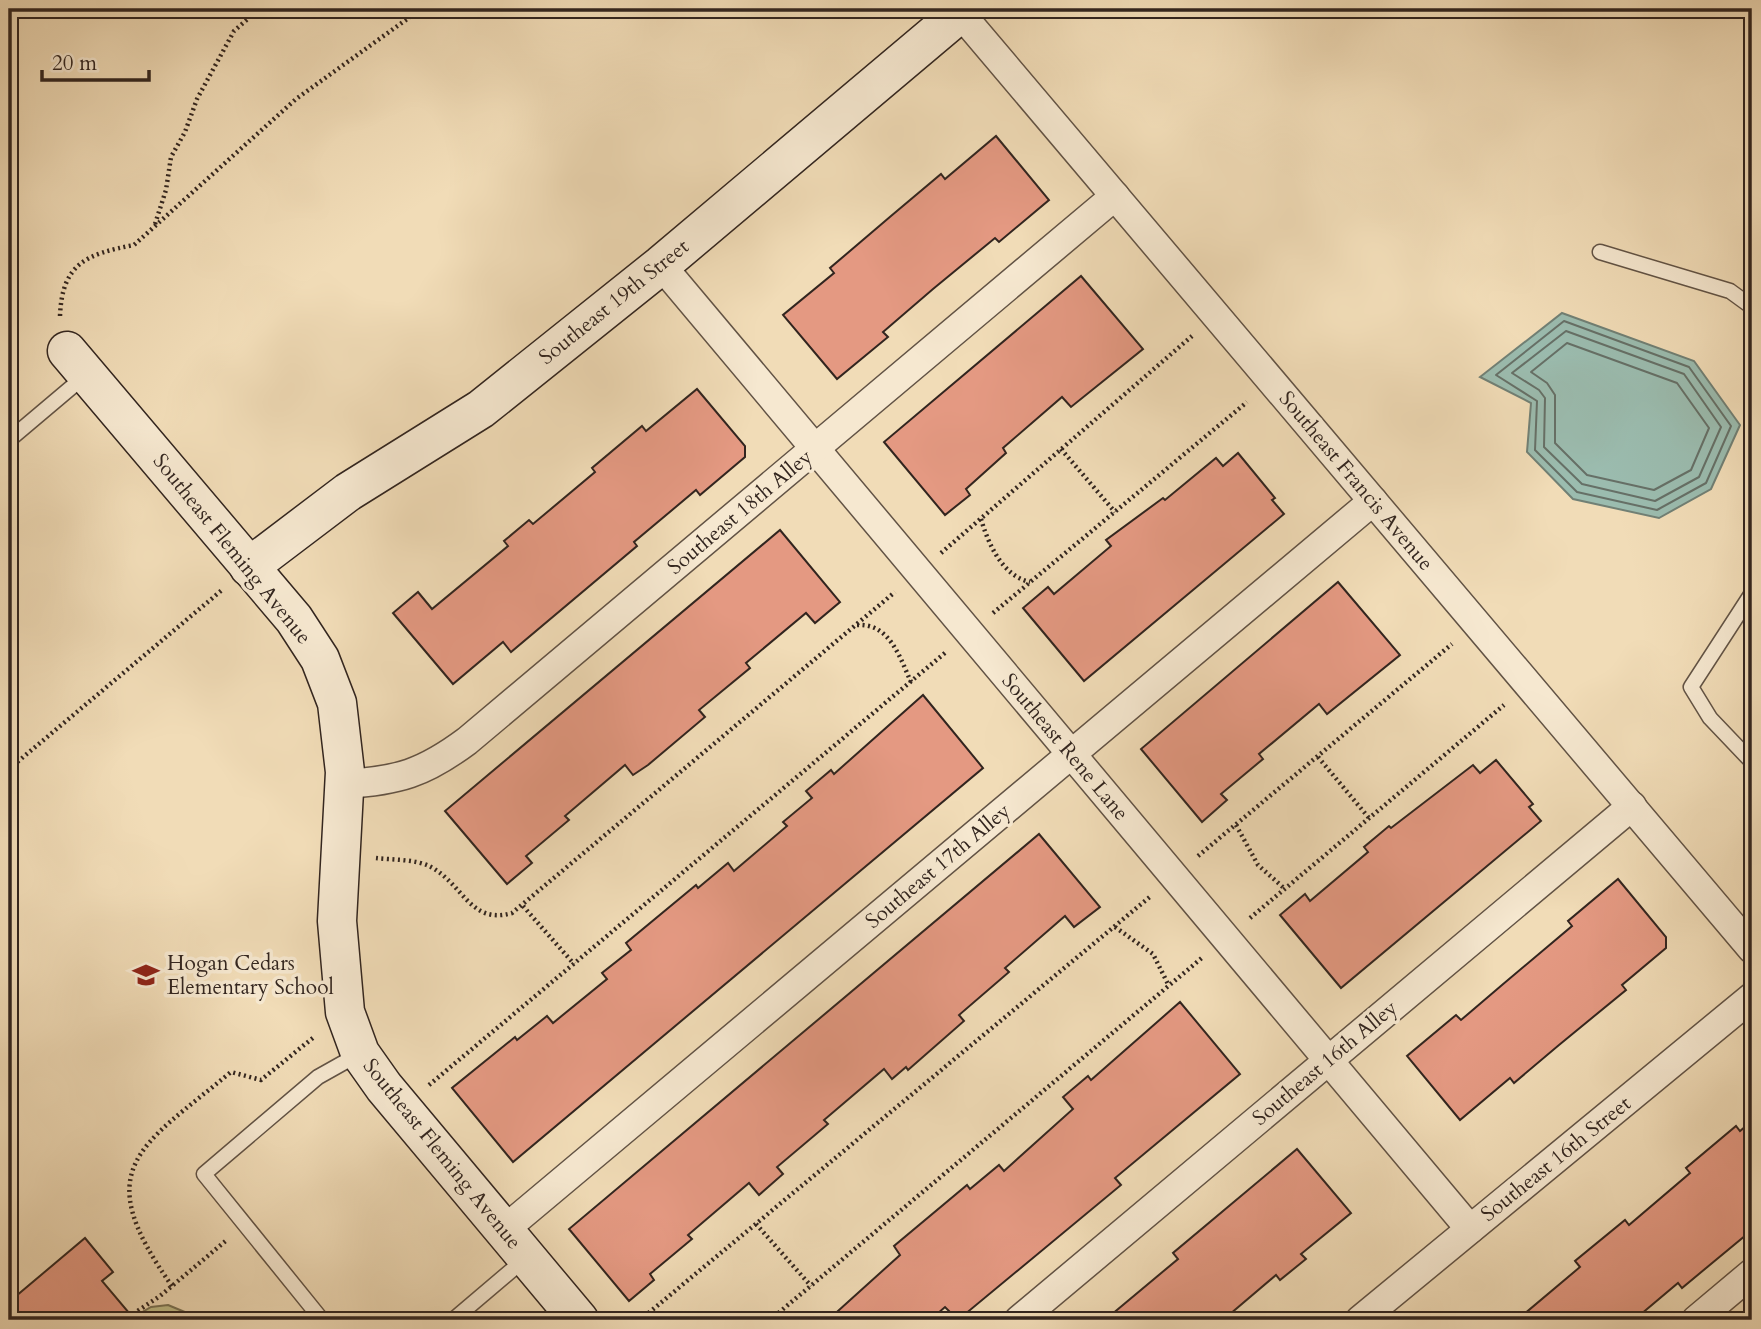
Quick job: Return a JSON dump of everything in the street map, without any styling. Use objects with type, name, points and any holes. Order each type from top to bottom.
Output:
[{"type":"street","name":"Southeast Francis Avenue","points":[[960,13],[1752,948]]},
{"type":"street","name":"Southeast 19th Street","points":[[249,567],[348,492],[481,409],[661,265],[960,13]]},
{"type":"street","name":"Southeast 18th Alley","points":[[345,784],[381,782],[406,776],[445,757],[1115,196]]},
{"type":"street","name":"Southeast Rene Lane","points":[[661,265],[1470,1229]]},
{"type":"street","name":"Southeast Fleming Avenue","points":[[77,363],[294,619],[320,659],[337,703],[345,784],[337,921],[345,1012],[360,1053],[402,1108],[579,1320]]},
{"type":"street","name":"Southeast 17th Alley","points":[[515,1244],[1072,754],[1373,501]]},
{"type":"street","name":"Southeast 16th Alley","points":[[1019,1320],[1632,806]]},
{"type":"street","name":"Southeast 16th Street","points":[[1360,1320],[1752,997]]},
{"type":"street","points":[[1696,1320],[1752,1273]]},
{"type":"lane","points":[[1600,252],[1730,292],[1752,307]]},
{"type":"lane","points":[[9,440],[77,363]]},
{"type":"lane","points":[[1752,593],[1691,687],[1710,718],[1752,762]]},
{"type":"lane","points":[[322,1320],[204,1174],[318,1077],[360,1053]]},
{"type":"lane","points":[[453,1320],[515,1244]]},
{"type":"path","points":[[155,226],[166,190],[172,156],[197,99],[234,31],[259,9]]},
{"type":"path","points":[[77,363],[60,318],[61,292],[74,266],[101,251],[134,244],[296,99],[421,9]]},
{"type":"path","points":[[341,854],[427,865],[444,875],[484,915],[503,915],[523,906],[919,572],[1216,315]]},
{"type":"path","points":[[402,1108],[969,632],[1272,382]]},
{"type":"path","points":[[1061,449],[1115,512]]},
{"type":"path","points":[[981,519],[999,558],[1015,575],[1031,582]]},
{"type":"path","points":[[9,769],[249,567]]},
{"type":"path","points":[[640,1320],[1477,624]]},
{"type":"path","points":[[856,625],[868,625],[889,639],[899,651],[911,682]]},
{"type":"path","points":[[769,1320],[1529,684]]},
{"type":"path","points":[[1318,757],[1369,818]]},
{"type":"path","points":[[1236,825],[1258,865],[1285,889]]},
{"type":"path","points":[[523,906],[574,964]]},
{"type":"path","points":[[1114,926],[1153,954],[1169,986]]},
{"type":"path","points":[[172,1286],[144,1242],[131,1210],[129,1183],[137,1157],[147,1141],[231,1072],[261,1080],[345,1012]]},
{"type":"path","points":[[756,1224],[811,1286]]},
{"type":"path","points":[[124,1320],[172,1286],[245,1225]]},
{"type":"shaded area","points":[[168,1305],[204,1320],[144,1320],[139,1314],[151,1307]]},
{"type":"water","points":[[1562,313],[1694,361],[1740,425],[1711,489],[1659,518],[1573,499],[1527,452],[1531,403],[1480,377]]},
{"type":"building","points":[[996,136],[1049,200],[999,242],[995,238],[933,289],[883,332],[888,337],[837,379],[783,315],[834,273],[830,268],[891,216],[941,174],[945,179]]},
{"type":"building","points":[[1081,276],[1143,349],[1071,407],[1062,397],[1003,448],[1006,453],[966,489],[970,495],[945,515],[884,442]]},
{"type":"building","points":[[697,389],[745,446],[745,457],[700,495],[696,490],[634,542],[637,546],[511,652],[503,642],[453,684],[393,613],[418,592],[432,609],[508,546],[504,541],[529,520],[533,524],[595,472],[592,468],[642,426],[646,431]]},
{"type":"building","points":[[1238,453],[1275,498],[1272,500],[1284,514],[1084,681],[1023,608],[1048,587],[1054,594],[1111,546],[1106,540],[1163,498],[1165,500],[1216,458],[1223,466]]},
{"type":"building","points":[[780,530],[840,602],[815,623],[806,613],[746,663],[750,668],[699,710],[705,717],[648,765],[633,775],[625,765],[565,816],[569,820],[526,856],[532,863],[507,884],[445,811]]},
{"type":"building","points":[[1338,582],[1400,655],[1327,714],[1319,704],[1259,754],[1263,759],[1221,794],[1227,800],[1202,822],[1141,749]]},
{"type":"building","points":[[923,695],[983,768],[513,1162],[452,1088],[515,1037],[517,1040],[547,1016],[553,1023],[607,979],[602,973],[631,950],[626,943],[696,885],[698,888],[728,863],[734,871],[787,826],[783,822],[812,798],[806,791],[831,770],[834,774]]},
{"type":"building","points":[[1496,760],[1533,804],[1529,807],[1541,821],[1341,988],[1280,915],[1305,894],[1310,901],[1368,852],[1364,847],[1389,826],[1391,828],[1473,765],[1480,773]]},
{"type":"building","points":[[1039,834],[1100,907],[1074,927],[1065,916],[1005,968],[1009,972],[959,1015],[964,1021],[908,1070],[906,1067],[892,1079],[884,1069],[824,1120],[828,1124],[777,1167],[783,1174],[759,1195],[749,1183],[688,1235],[692,1239],[650,1274],[654,1280],[629,1301],[569,1229]]},
{"type":"building","points":[[1618,879],[1666,937],[1666,948],[1622,985],[1626,990],[1514,1083],[1510,1078],[1460,1120],[1407,1056],[1456,1015],[1461,1020],[1572,926],[1568,921]]},
{"type":"building","points":[[1180,1002],[1240,1074],[1115,1178],[1121,1185],[958,1320],[945,1307],[930,1320],[828,1320],[900,1255],[894,1246],[967,1185],[970,1189],[999,1165],[1004,1171],[1073,1109],[1063,1097],[1088,1076],[1091,1080]]},
{"type":"building","points":[[1752,1121],[1752,1230],[1682,1288],[1678,1283],[1634,1320],[1517,1320],[1580,1267],[1575,1261],[1625,1220],[1629,1225],[1690,1173],[1686,1168],[1736,1126],[1740,1131]]},
{"type":"building","points":[[1297,1149],[1351,1213],[1301,1254],[1306,1259],[1280,1280],[1276,1275],[1223,1320],[1105,1320],[1178,1259],[1173,1253]]},
{"type":"building","points":[[85,1238],[113,1272],[102,1281],[135,1320],[18,1320],[9,1309],[9,1302]]},
{"type":"place","name":"Hogan Cedars Elementary School","points":[[146,975]]}]
